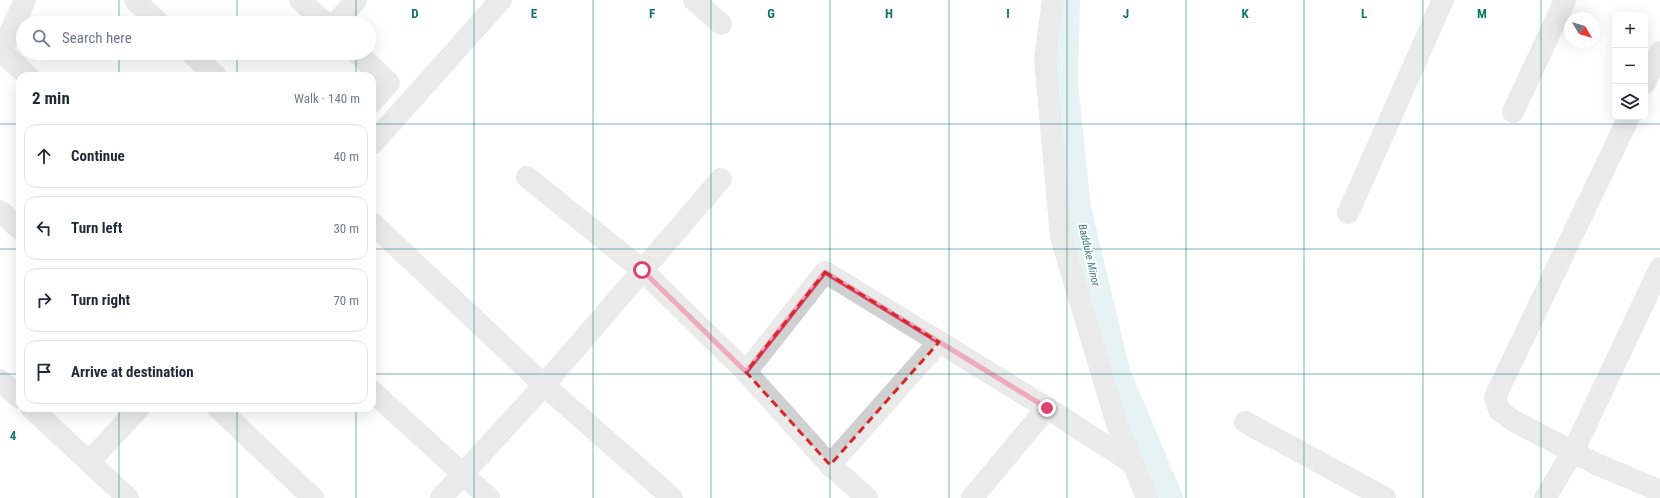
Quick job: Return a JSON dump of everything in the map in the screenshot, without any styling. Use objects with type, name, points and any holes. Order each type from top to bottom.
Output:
[{"type":"street","points":[[18,16],[25,0]]},
{"type":"street","points":[[135,0],[152,16]]},
{"type":"street","points":[[300,0],[317,16]]},
{"type":"street","points":[[342,16],[356,0]]},
{"type":"street","points":[[376,140],[501,0]]},
{"type":"street","points":[[694,0],[721,24]]},
{"type":"street","points":[[1053,0],[1045,60],[1061,238],[1116,421],[1134,464],[1143,496]]},
{"type":"street","points":[[1348,213],[1443,0]]},
{"type":"street","points":[[1513,112],[1564,0]]},
{"type":"street","points":[[16,20],[1,53],[23,72]]},
{"type":"street","points":[[1648,77],[1660,52]]},
{"type":"street","points":[[199,60],[212,72]]},
{"type":"street","points":[[364,60],[389,83],[376,98]]},
{"type":"street","points":[[1628,120],[1496,397],[1499,410],[1512,420],[1573,452],[1660,491]]},
{"type":"street","points":[[527,177],[642,270],[746,372],[830,465],[867,498]]},
{"type":"street","points":[[441,498],[544,385],[721,179]]},
{"type":"street","points":[[0,211],[16,225]]},
{"type":"street","points":[[376,227],[544,385],[672,498]]},
{"type":"street","points":[[1545,498],[1573,452],[1660,268]]},
{"type":"street","points":[[746,372],[825,272],[1047,408],[1134,464]]},
{"type":"street","points":[[830,465],[939,342]]},
{"type":"street","points":[[0,380],[16,394]]},
{"type":"street","points":[[376,396],[489,498]]},
{"type":"street","points":[[972,498],[1047,408]]},
{"type":"street","points":[[35,412],[90,461],[128,498]]},
{"type":"street","points":[[90,461],[135,412]]},
{"type":"street","points":[[222,412],[313,498]]},
{"type":"street","points":[[1245,422],[1385,498]]},
{"type":"highlighted area","points":[[825,272],[939,342],[830,465],[746,372]]},
{"type":"waterway","name":"Badduke Minor","points":[[1067,0],[1065,84],[1078,208],[1117,372],[1170,498]]},
{"type":"route","points":[[642,270],[746,372],[825,272],[1047,408]]}]
